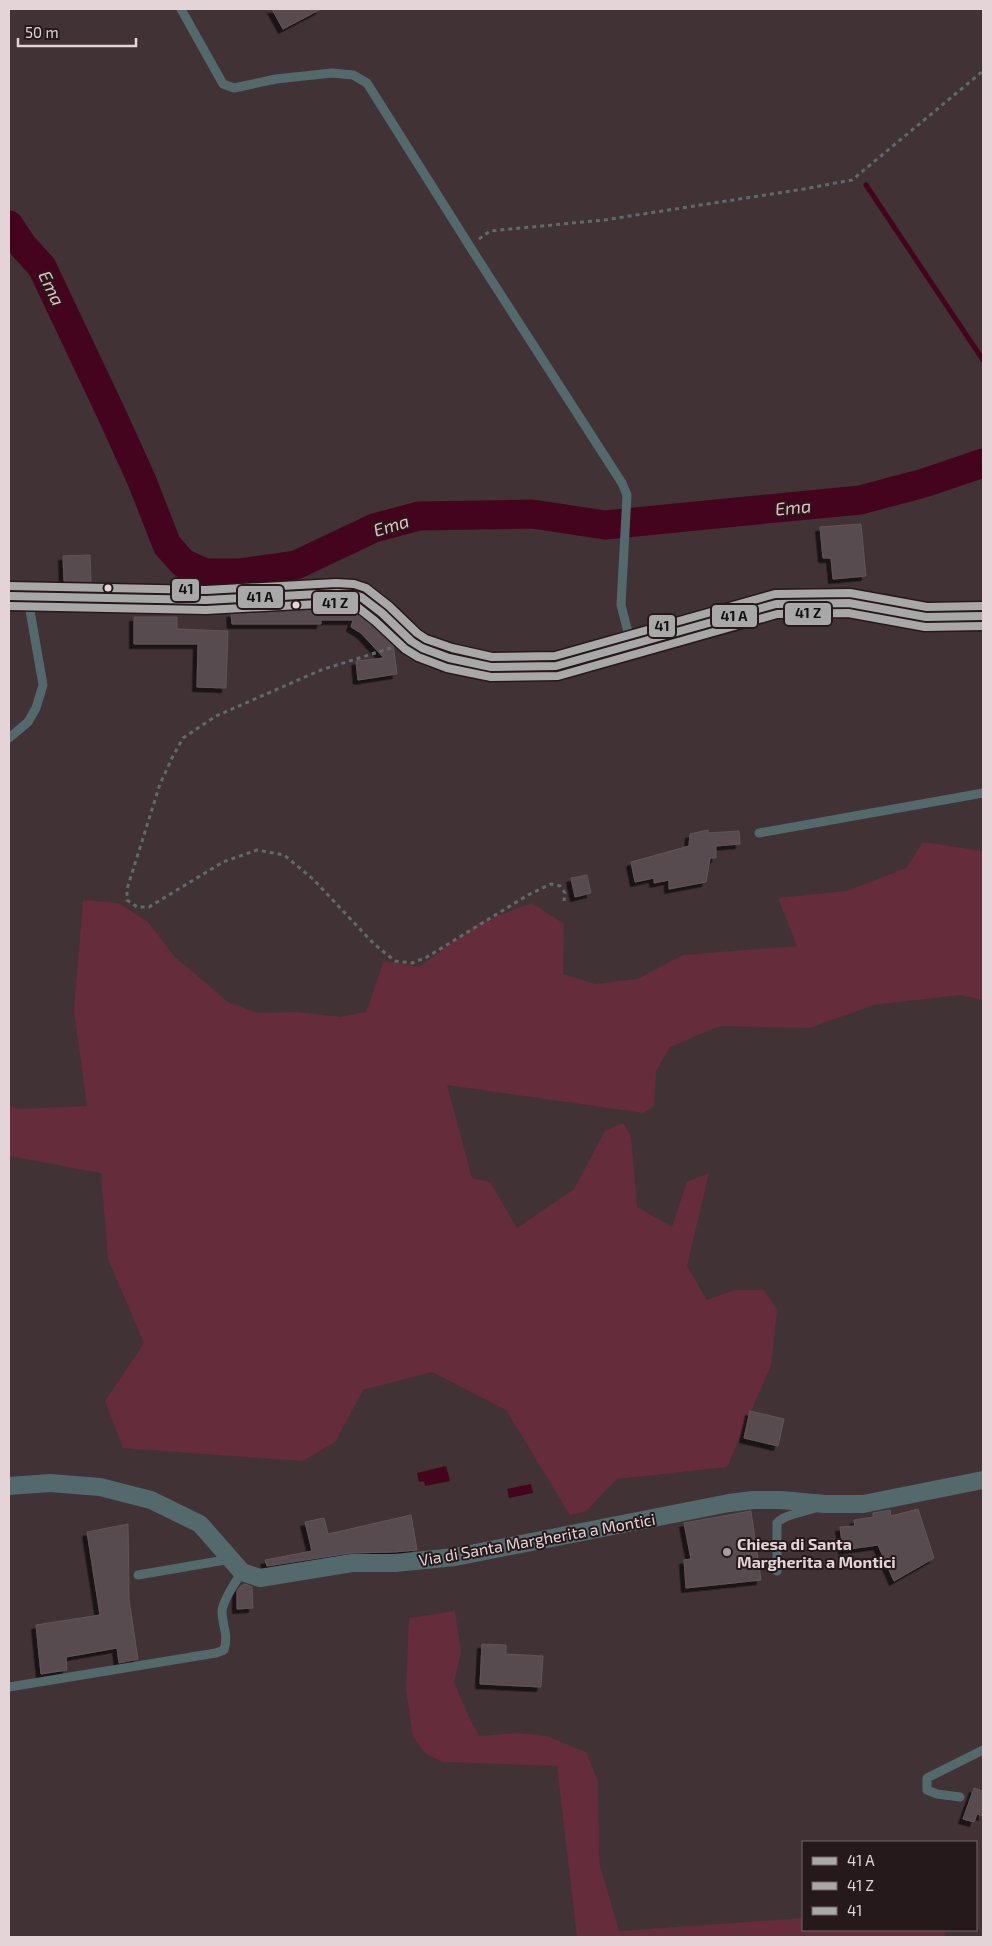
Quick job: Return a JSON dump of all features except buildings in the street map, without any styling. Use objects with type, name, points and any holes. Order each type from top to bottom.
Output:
[{"type":"street","points":[[18,596],[206,600],[337,593],[352,594],[369,603],[411,641],[422,648],[450,658],[491,667],[556,666],[776,604],[849,603],[926,617],[983,616]]},
{"type":"street","name":"Via di Santa Margherita a Montici","points":[[237,1566],[260,1578],[352,1563],[395,1563],[456,1557],[729,1503],[753,1500],[781,1500],[825,1504],[862,1504],[983,1480]]},
{"type":"street","points":[[9,1486],[50,1483],[100,1487],[151,1500],[200,1524],[237,1566]]},
{"type":"lane","points":[[181,9],[223,84],[234,88],[276,79],[332,72],[353,75],[368,83],[474,253],[622,483],[627,496],[621,605],[632,644]]},
{"type":"lane","points":[[9,738],[28,722],[36,708],[43,685],[18,596]]},
{"type":"lane","points":[[758,833],[983,793]]},
{"type":"lane","points":[[777,1571],[777,1523],[780,1519],[809,1512],[825,1504]]},
{"type":"lane","points":[[9,1687],[216,1653],[224,1650],[227,1640],[222,1610],[232,1588],[237,1566],[138,1575]]},
{"type":"lane","points":[[960,1797],[937,1794],[927,1790],[927,1778],[983,1750]]},
{"type":"path","points":[[474,253],[477,242],[490,232],[604,220],[852,180],[983,71]]},
{"type":"path","points":[[411,641],[312,674],[216,716],[183,738],[160,784],[127,889],[127,900],[137,907],[149,907],[222,862],[257,850],[284,854],[313,879],[374,944],[395,961],[412,963],[427,957],[550,884],[560,886],[565,893],[564,901]]},
{"type":"shaded area","points":[[923,842],[983,851],[983,1000],[960,995],[873,1005],[810,1028],[720,1026],[670,1047],[656,1071],[654,1106],[644,1113],[447,1085],[472,1178],[490,1182],[517,1228],[574,1189],[605,1131],[623,1123],[631,1136],[637,1207],[672,1227],[687,1182],[709,1173],[687,1266],[707,1300],[735,1290],[764,1290],[777,1310],[771,1365],[727,1467],[617,1479],[586,1511],[570,1515],[506,1410],[432,1372],[363,1390],[335,1442],[302,1461],[123,1448],[105,1401],[144,1343],[108,1259],[101,1173],[9,1156],[9,1105],[18,1109],[87,1106],[74,1011],[83,900],[118,903],[147,921],[174,956],[228,1002],[258,1013],[298,1012],[341,1017],[366,1012],[384,961],[419,967],[479,923],[532,903],[564,924],[563,974],[595,984],[637,979],[683,955],[797,946],[778,898],[847,891],[906,868]]},
{"type":"shaded area","points":[[446,1466],[450,1481],[425,1486],[424,1481],[419,1482],[417,1473]]},
{"type":"shaded area","points":[[531,1484],[533,1493],[509,1498],[507,1489]]},
{"type":"shaded area","points":[[455,1611],[461,1653],[454,1682],[479,1736],[518,1733],[546,1736],[586,1752],[598,1782],[599,1862],[619,1931],[802,1918],[802,1931],[946,1931],[944,1937],[577,1937],[557,1766],[443,1762],[426,1754],[413,1737],[406,1690],[409,1618]]},
{"type":"waterway","points":[[866,185],[983,360]]},
{"type":"waterway","name":"Ema","points":[[9,225],[23,246],[42,267],[142,481],[167,545],[183,563],[205,573],[239,573],[296,565],[374,528],[419,516],[532,514],[605,525],[860,500],[924,483],[983,463]]},
{"type":"transit line","name":"41","points":[[9,586],[206,590],[336,583],[354,584],[366,588],[426,639],[452,648],[492,657],[555,656],[775,594],[850,593],[927,607],[983,606]]},
{"type":"transit line","points":[[9,596],[206,600],[337,593],[352,594],[361,597],[382,613],[411,641],[422,648],[449,658],[491,667],[556,666],[776,604],[849,603],[926,617],[983,616]]},
{"type":"transit line","points":[[9,606],[206,610],[337,603],[356,606],[405,649],[418,657],[447,668],[491,677],[558,676],[777,614],[848,613],[925,627],[983,626]]},
{"type":"place","name":"Chiesa di Santa Margherita a Montici","points":[[727,1552]]}]
